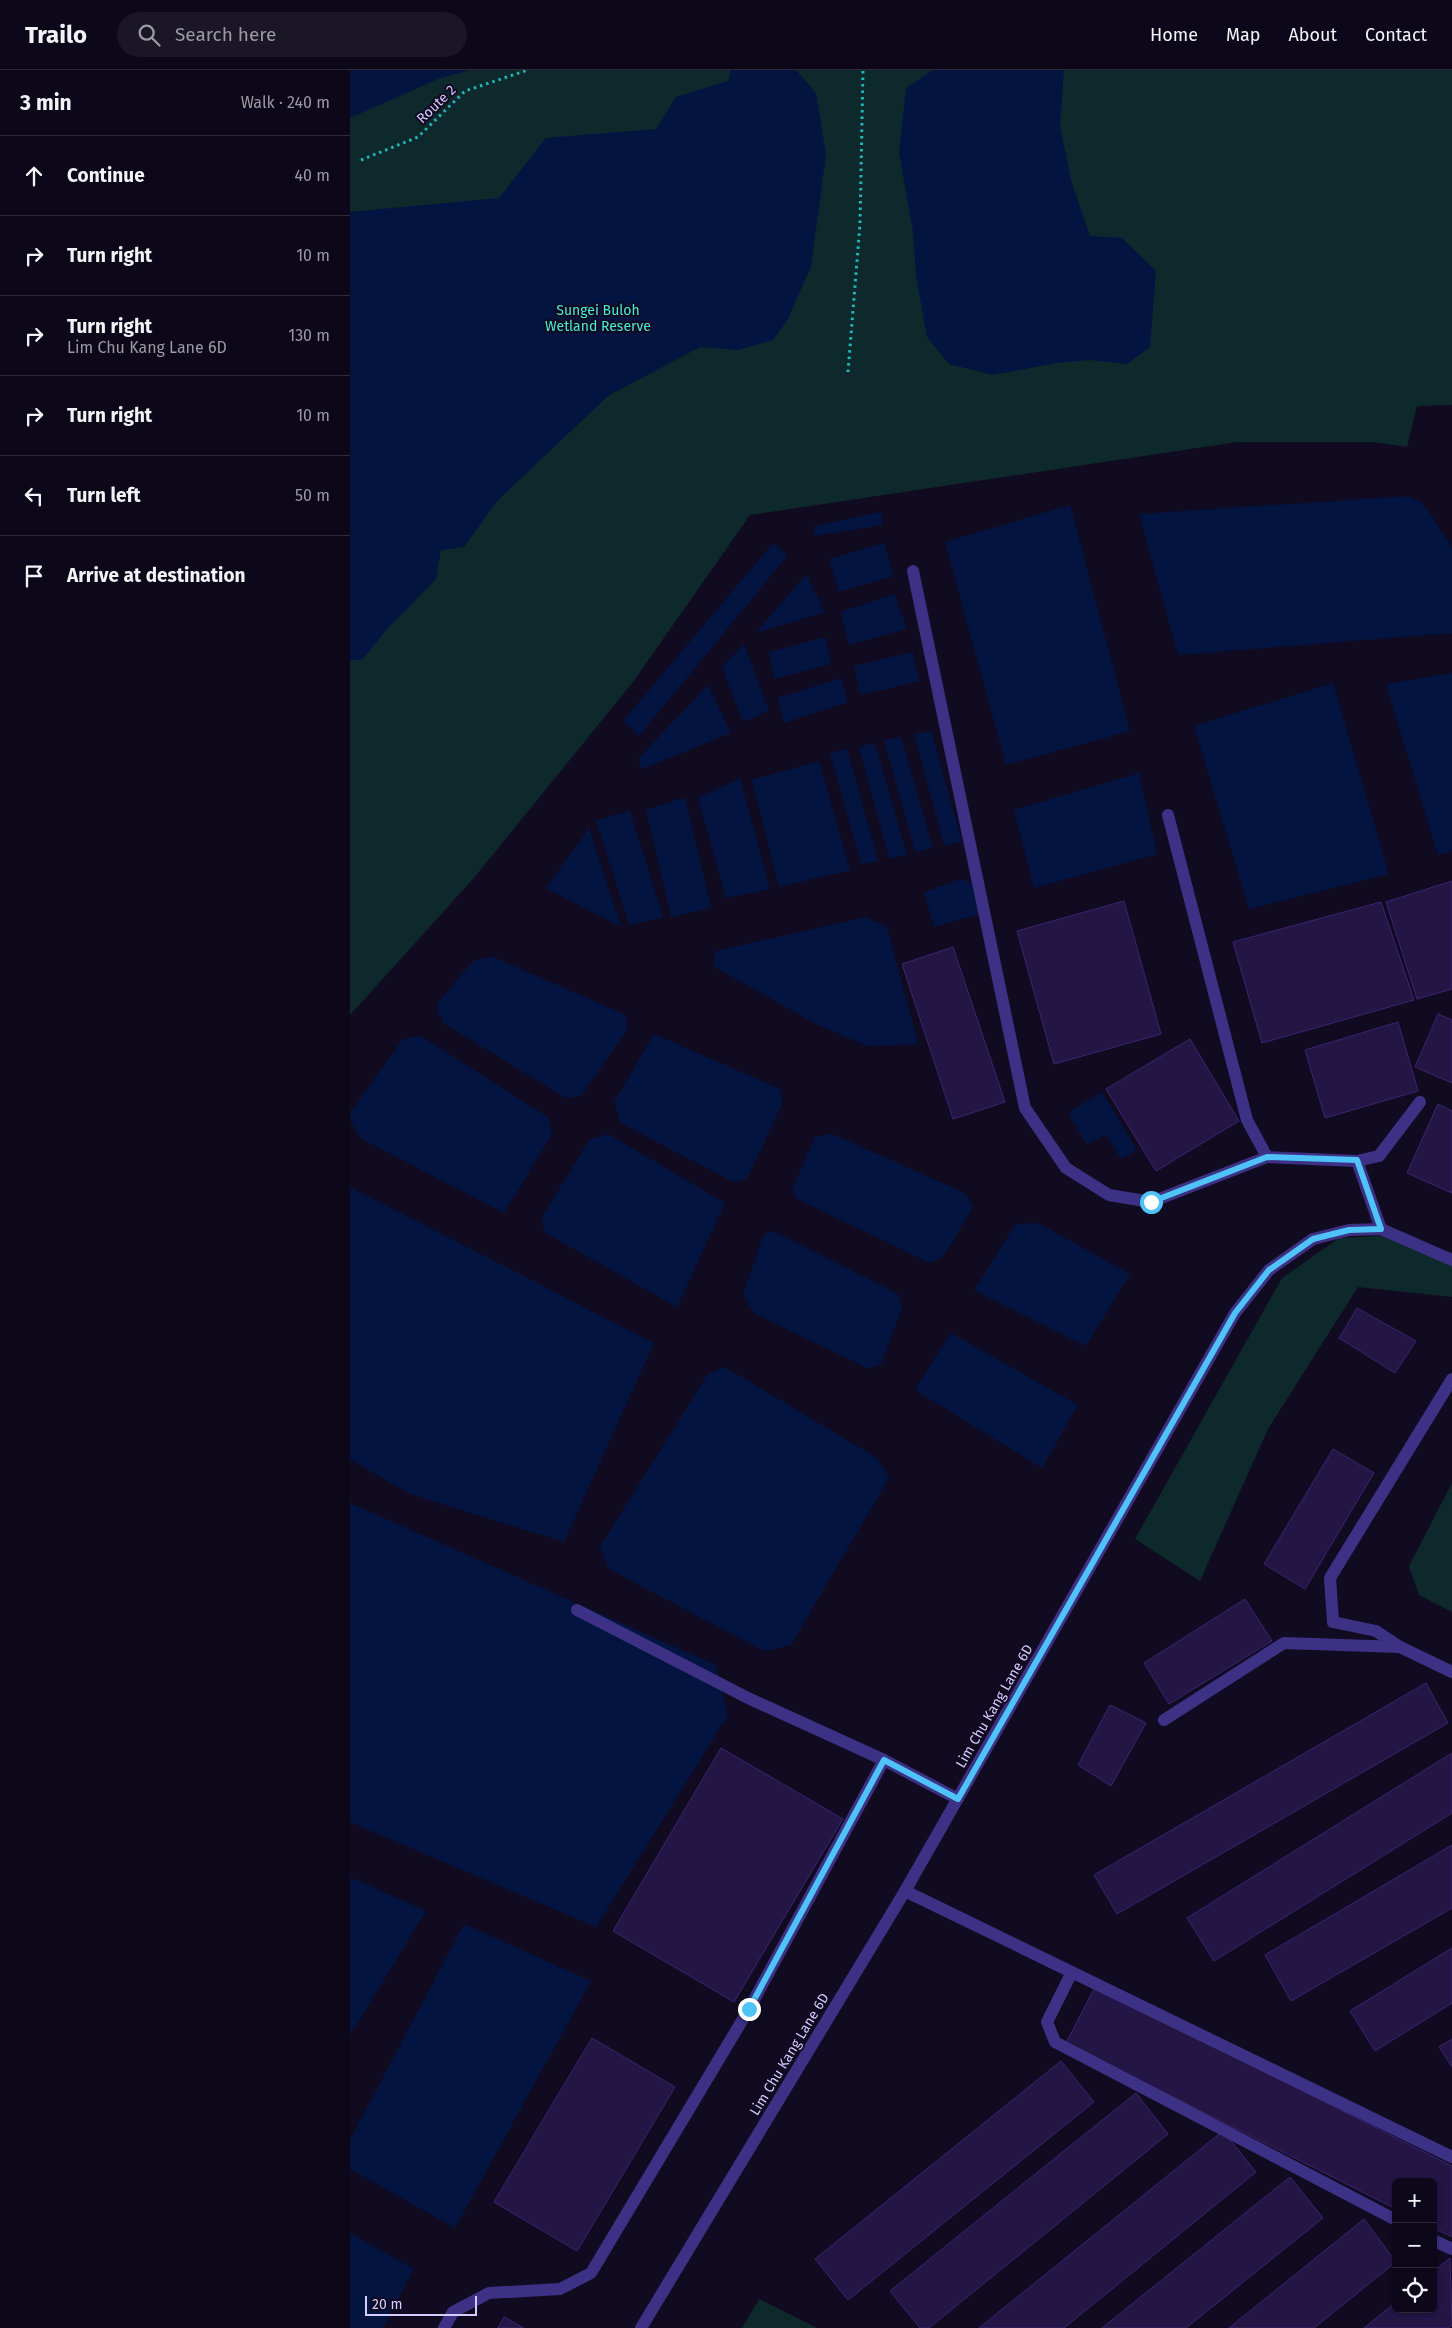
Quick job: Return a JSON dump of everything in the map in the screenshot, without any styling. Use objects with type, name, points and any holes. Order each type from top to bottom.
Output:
[{"type":"street","points":[[913,571],[1025,1108],[1066,1168],[1109,1195],[1151,1202],[1267,1157],[1357,1160],[1379,1156],[1420,1102]]},
{"type":"street","points":[[1168,816],[1247,1120],[1267,1157]]},
{"type":"street","points":[[1357,1160],[1381,1229]]},
{"type":"street","name":"Lim Chu Kang Lane 6D","points":[[641,2328],[905,1891],[1235,1313],[1269,1270],[1313,1239],[1349,1230],[1381,1229],[1452,1260]]},
{"type":"street","points":[[1452,1379],[1330,1578],[1333,1622],[1376,1631],[1400,1647],[1452,1672]]},
{"type":"street","points":[[577,1610],[748,1698],[884,1760],[958,1799]]},
{"type":"street","points":[[1164,1720],[1284,1643],[1400,1647]]},
{"type":"street","points":[[444,2328],[453,2312],[489,2293],[560,2289],[591,2273],[749,2009],[884,1760]]},
{"type":"street","points":[[905,1891],[1452,2157]]},
{"type":"street","points":[[1072,1972],[1046,2022],[1056,2042],[1392,2218]]},
{"type":"street","points":[[1437,2242],[1452,2249]]},
{"type":"path","name":"Route 2","points":[[361,160],[418,137],[465,91],[528,70]]},
{"type":"path","points":[[848,372],[860,224],[863,70]]},
{"type":"green space","name":"Sungei Buloh Wetland Reserve","points":[[350,70],[1452,70],[1452,405],[1417,406],[1407,447],[1373,442],[1237,442],[750,515],[633,682],[473,879],[350,1015]]},
{"type":"green space","points":[[1395,1235],[1452,1261],[1452,1297],[1358,1287],[1268,1429],[1200,1581],[1135,1539],[1282,1278],[1339,1238]]},
{"type":"green space","points":[[1452,1483],[1452,1612],[1419,1595],[1409,1566]]},
{"type":"green space","points":[[759,2299],[817,2328],[742,2328]]},
{"type":"water","points":[[350,70],[470,70],[438,79],[350,118]]},
{"type":"water","points":[[731,70],[796,70],[816,93],[826,155],[811,266],[788,319],[773,340],[738,350],[700,347],[608,396],[498,500],[464,547],[441,550],[436,579],[387,629],[362,660],[350,660],[350,212],[499,198],[546,138],[656,129],[676,97],[728,81]]},
{"type":"water","points":[[933,70],[1064,70],[1060,126],[1071,180],[1090,236],[1122,238],[1156,271],[1150,347],[1127,364],[1089,360],[1057,363],[993,375],[949,364],[927,337],[916,276],[913,232],[899,153],[906,88]]},
{"type":"water","points":[[1408,496],[1423,503],[1452,548],[1452,633],[1178,655],[1139,514]]},
{"type":"water","points":[[1070,505],[1130,731],[1006,765],[945,542]]},
{"type":"water","points":[[881,512],[883,525],[814,536],[814,526]]},
{"type":"water","points":[[773,543],[788,555],[639,736],[623,721]]},
{"type":"water","points":[[884,543],[893,576],[839,592],[829,559]]},
{"type":"water","points":[[806,574],[825,612],[756,633]]},
{"type":"water","points":[[894,594],[907,629],[849,645],[841,612]]},
{"type":"water","points":[[825,637],[831,664],[774,679],[769,652]]},
{"type":"water","points":[[744,644],[769,711],[743,722],[722,667]]},
{"type":"water","points":[[912,652],[920,681],[860,695],[854,666]]},
{"type":"water","points":[[1452,673],[1452,851],[1438,855],[1386,684]]},
{"type":"water","points":[[841,678],[848,702],[784,723],[778,698]]},
{"type":"water","points":[[1333,683],[1389,874],[1249,909],[1194,726]]},
{"type":"water","points":[[708,685],[731,733],[642,769],[638,759]]},
{"type":"water","points":[[931,731],[962,842],[944,845],[914,734]]},
{"type":"water","points":[[901,737],[933,848],[915,852],[884,740]]},
{"type":"water","points":[[875,743],[907,855],[889,858],[859,747]]},
{"type":"water","points":[[847,749],[878,861],[861,864],[830,753]]},
{"type":"water","points":[[819,761],[850,870],[779,887],[752,780]]},
{"type":"water","points":[[1139,773],[1157,854],[1034,888],[1014,810]]},
{"type":"water","points":[[740,778],[770,889],[726,898],[698,798]]},
{"type":"water","points":[[685,797],[711,908],[671,917],[646,810]]},
{"type":"water","points":[[630,811],[663,917],[629,925],[596,820]]},
{"type":"water","points":[[589,828],[621,927],[546,888]]},
{"type":"water","points":[[962,879],[972,883],[979,914],[934,927],[924,892]]},
{"type":"water","points":[[866,917],[887,927],[918,1044],[868,1046],[818,1025],[713,966],[716,951]]},
{"type":"water","points":[[493,957],[626,1015],[627,1030],[581,1096],[566,1098],[443,1023],[436,1005],[474,960]]},
{"type":"water","points":[[654,1034],[780,1089],[783,1102],[747,1179],[733,1182],[621,1123],[614,1102]]},
{"type":"water","points":[[421,1036],[549,1118],[552,1134],[504,1213],[360,1138],[350,1119],[350,1113],[403,1039]]},
{"type":"water","points":[[1102,1092],[1137,1150],[1121,1159],[1106,1134],[1087,1145],[1068,1113]]},
{"type":"water","points":[[608,1134],[725,1203],[677,1307],[544,1232],[542,1217],[590,1139]]},
{"type":"water","points":[[832,1134],[965,1193],[973,1207],[943,1257],[930,1263],[797,1199],[792,1190],[815,1137]]},
{"type":"water","points":[[350,1187],[654,1343],[564,1542],[410,1494],[350,1459]]},
{"type":"water","points":[[1038,1223],[1130,1274],[1086,1346],[974,1290],[1016,1224]]},
{"type":"water","points":[[773,1231],[898,1294],[902,1308],[881,1364],[869,1369],[754,1313],[743,1295],[764,1234]]},
{"type":"water","points":[[951,1333],[1078,1405],[1042,1468],[915,1390]]},
{"type":"water","points":[[725,1367],[877,1458],[889,1478],[791,1645],[764,1651],[609,1569],[600,1547],[708,1374]]},
{"type":"water","points":[[350,1503],[716,1665],[728,1715],[596,1927],[350,1822]]},
{"type":"water","points":[[350,1877],[426,1911],[350,2035]]},
{"type":"water","points":[[464,1924],[591,1981],[455,2228],[350,2169],[350,2140]]},
{"type":"water","points":[[350,2233],[414,2269],[383,2328],[350,2328]]},
{"type":"building","points":[[1452,881],[1452,989],[1417,999],[1386,902]]},
{"type":"building","points":[[1124,901],[1161,1034],[1054,1064],[1017,931]]},
{"type":"building","points":[[1381,902],[1414,1000],[1262,1043],[1233,942]]},
{"type":"building","points":[[953,947],[1005,1102],[953,1119],[902,964]]},
{"type":"building","points":[[1438,1014],[1452,1020],[1452,1083],[1415,1067]]},
{"type":"building","points":[[1398,1022],[1418,1091],[1325,1118],[1305,1050]]},
{"type":"building","points":[[1190,1039],[1239,1121],[1156,1171],[1106,1089]]},
{"type":"building","points":[[1438,1104],[1452,1111],[1452,1193],[1407,1173]]},
{"type":"building","points":[[1357,1308],[1416,1341],[1395,1373],[1339,1338]]},
{"type":"building","points":[[1333,1449],[1374,1473],[1305,1589],[1264,1564]]},
{"type":"building","points":[[1245,1599],[1272,1641],[1169,1704],[1144,1663]]},
{"type":"building","points":[[1426,1683],[1448,1723],[1117,1914],[1094,1875]]},
{"type":"building","points":[[1110,1705],[1146,1723],[1111,1786],[1078,1765]]},
{"type":"building","points":[[721,1748],[843,1819],[734,2002],[613,1931]]},
{"type":"building","points":[[1452,1753],[1452,1813],[1214,1961],[1187,1918]]},
{"type":"building","points":[[1452,1845],[1452,1908],[1291,2001],[1265,1955]]},
{"type":"building","points":[[1452,1948],[1452,2003],[1375,2051],[1350,2011]]},
{"type":"building","points":[[1095,1987],[1452,2166],[1452,2237],[1437,2230],[1437,2178],[1392,2178],[1392,2207],[1066,2043]]},
{"type":"building","points":[[592,2038],[675,2087],[577,2251],[494,2202]]},
{"type":"building","points":[[1452,2039],[1452,2067],[1439,2047]]},
{"type":"building","points":[[1061,2061],[1094,2102],[848,2300],[815,2259]]},
{"type":"building","points":[[1136,2093],[1168,2134],[929,2328],[920,2328],[890,2291]]},
{"type":"building","points":[[1223,2131],[1256,2172],[1064,2328],[979,2328]]},
{"type":"building","points":[[1290,2177],[1323,2218],[1186,2328],[1102,2328]]},
{"type":"building","points":[[1364,2219],[1392,2257],[1392,2265],[1314,2328],[1229,2328]]},
{"type":"building","points":[[1450,2258],[1452,2325],[1448,2328],[1364,2328],[1392,2305],[1392,2313],[1437,2313],[1437,2269]]},
{"type":"building","points":[[504,2317],[524,2328],[498,2328]]},
{"type":"route","points":[[749,2009],[884,1760],[958,1799],[1235,1313],[1269,1270],[1313,1239],[1349,1230],[1381,1229],[1357,1160],[1267,1157],[1151,1202]]}]
